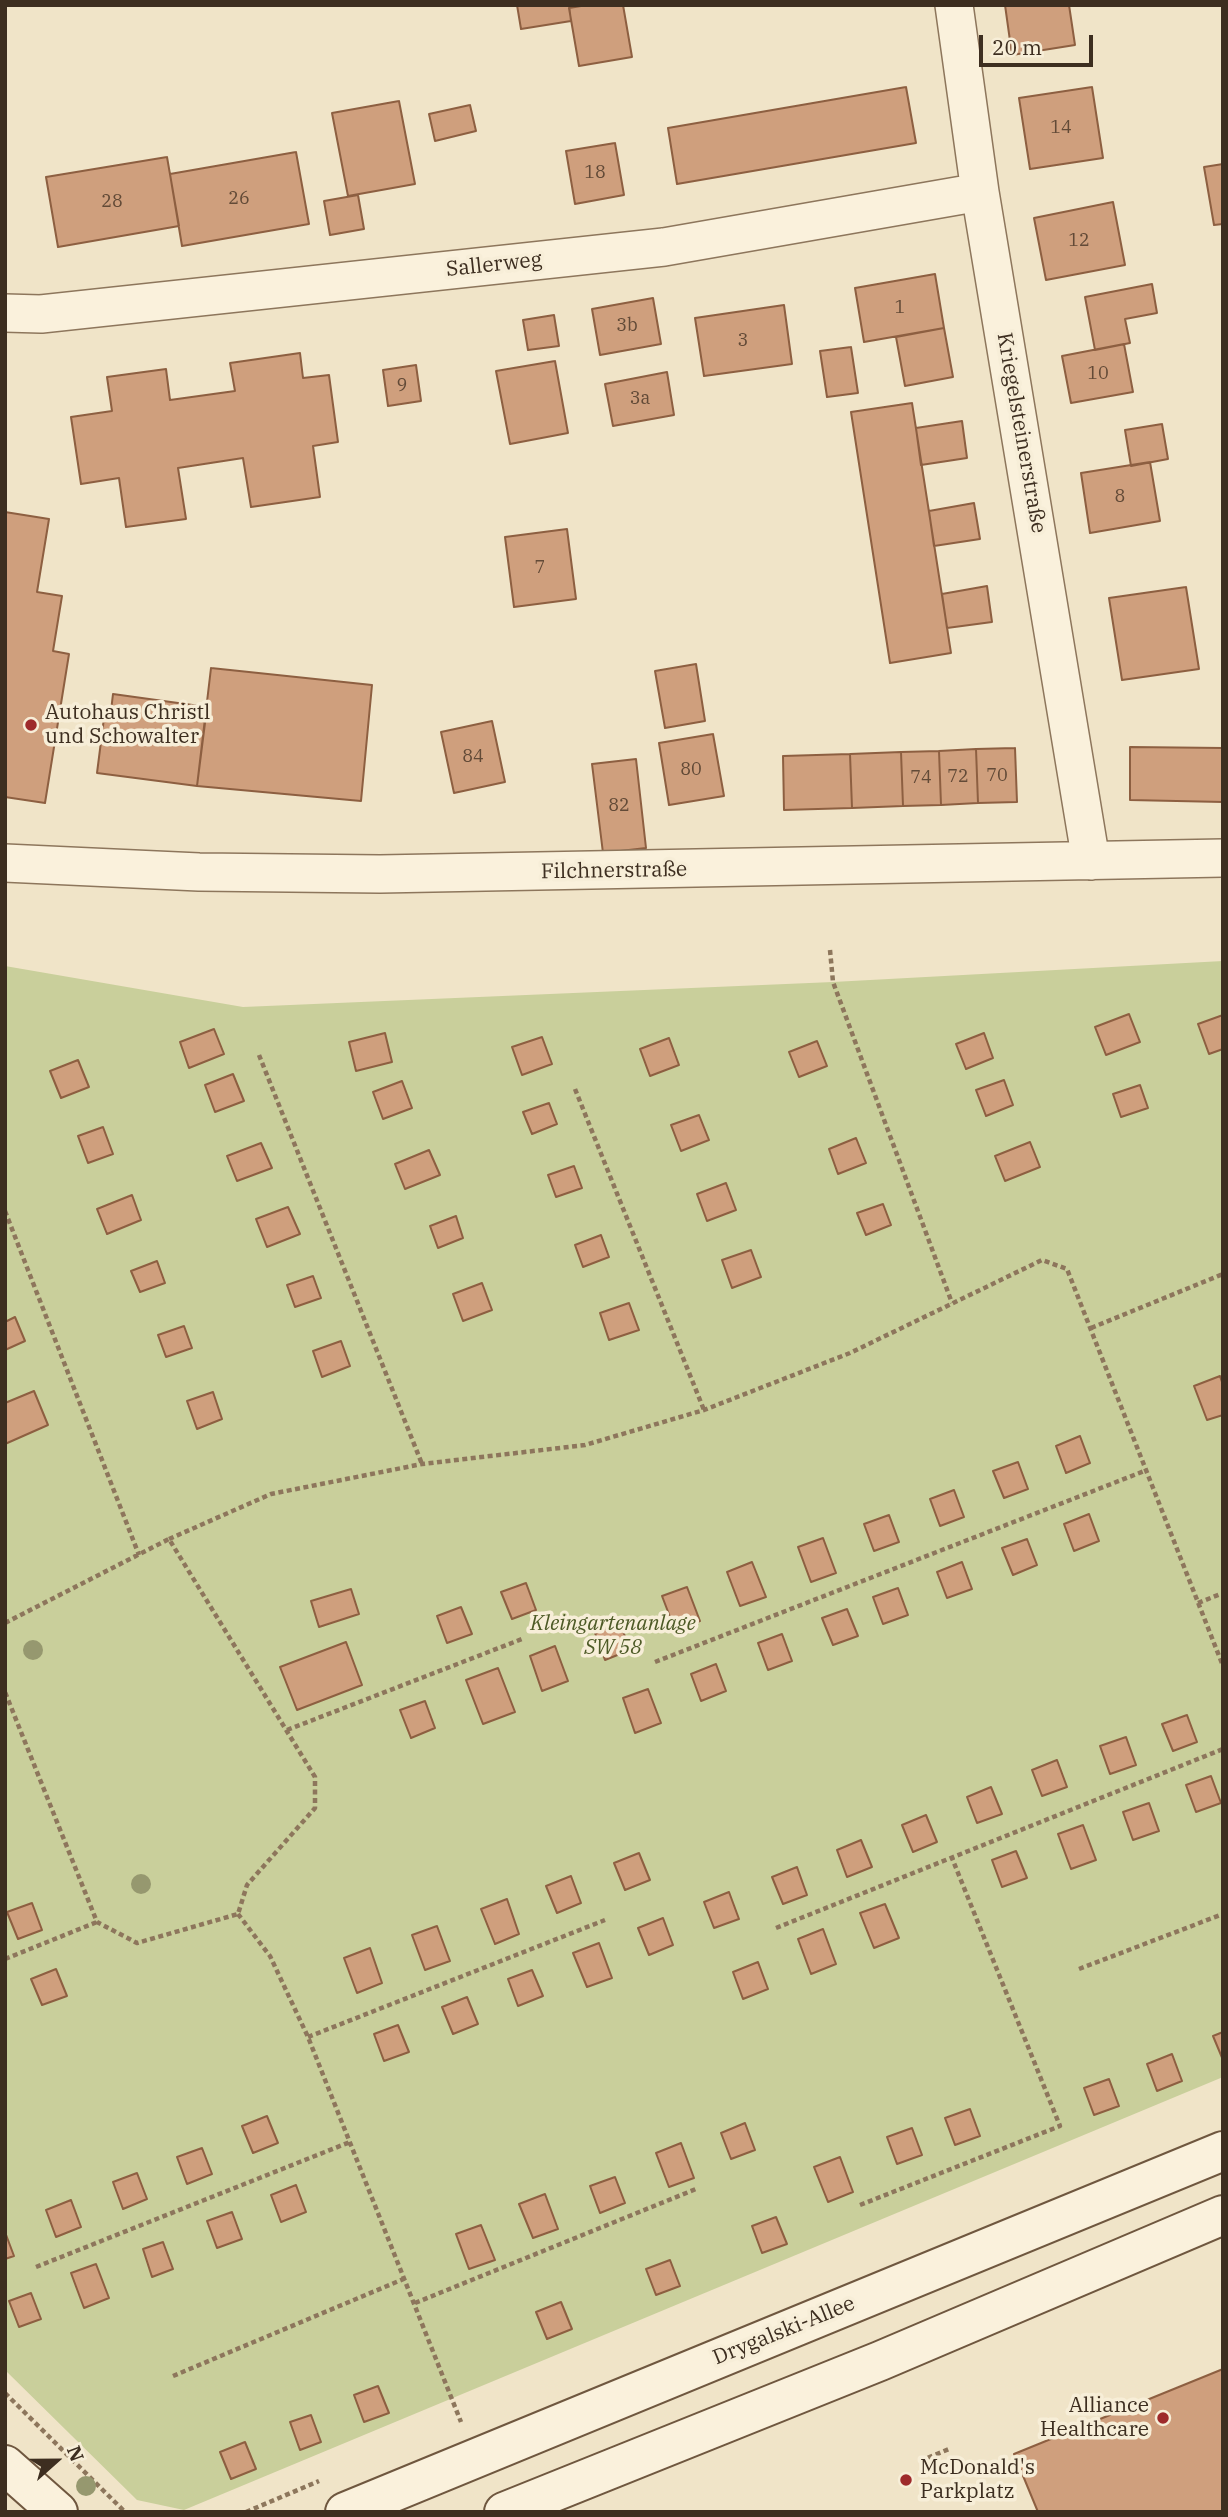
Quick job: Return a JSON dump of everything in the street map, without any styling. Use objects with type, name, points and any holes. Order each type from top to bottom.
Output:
[{"type":"main road","name":"Drygalski-Allee","points":[[345,2512],[1223,2151]]},
{"type":"main road","points":[[504,2512],[832,2380],[1223,2216]]},
{"type":"main road","points":[[5,2466],[58,2512]]},
{"type":"street","name":"Kriegelsteinerstraße","points":[[954,5],[980,192],[1091,861]]},
{"type":"street","name":"Sallerweg","points":[[5,313],[41,314],[664,247],[980,192]]},
{"type":"street","name":"Filchnerstraße","points":[[5,863],[199,872],[380,874],[1223,858]]},
{"type":"path","points":[[830,950],[833,982],[952,1303]]},
{"type":"path","points":[[259,1055],[422,1464]]},
{"type":"path","points":[[575,1089],[704,1410]]},
{"type":"path","points":[[5,1211],[139,1555]]},
{"type":"path","points":[[5,1623],[169,1539],[271,1494],[422,1464],[585,1445],[704,1410],[850,1353],[1042,1260],[1067,1269],[1223,1666]]},
{"type":"path","points":[[1091,1328],[1223,1274]]},
{"type":"path","points":[[655,1662],[1147,1470]]},
{"type":"path","points":[[169,1539],[315,1777],[315,1808],[247,1885],[238,1914]]},
{"type":"path","points":[[1198,1603],[1223,1593]]},
{"type":"path","points":[[287,1730],[522,1639]]},
{"type":"path","points":[[5,1692],[97,1922],[137,1943],[238,1914]]},
{"type":"path","points":[[776,1928],[1223,1749]]},
{"type":"path","points":[[860,2205],[1060,2126],[952,1858]]},
{"type":"path","points":[[238,1914],[270,1956],[308,2037],[462,2423]]},
{"type":"path","points":[[1079,1969],[1223,1914]]},
{"type":"path","points":[[308,2037],[605,1920]]},
{"type":"path","points":[[5,1959],[97,1922]]},
{"type":"path","points":[[36,2267],[350,2142]]},
{"type":"path","points":[[415,2303],[696,2189]]},
{"type":"path","points":[[173,2376],[406,2278]]},
{"type":"path","points":[[5,2393],[125,2512]]},
{"type":"path","points":[[920,2461],[948,2449]]},
{"type":"green space","name":"Kleingartenanlage SW 58","points":[[1223,961],[1223,2077],[184,2510],[137,2500],[5,2370],[5,966],[243,1007],[833,982]]},
{"type":"building","points":[[517,5],[569,5],[571,21],[521,29]]},
{"type":"building","points":[[623,5],[632,57],[579,66],[569,8]]},
{"type":"building","points":[[1005,5],[1069,5],[1075,45],[1012,55]]},
{"type":"building","points":[[906,87],[916,143],[677,184],[668,128]]},
{"type":"building","points":[[1092,87],[1103,158],[1030,169],[1019,98]]},
{"type":"building","points":[[399,101],[415,184],[348,196],[332,113]]},
{"type":"building","points":[[470,105],[476,131],[435,141],[429,114]]},
{"type":"building","points":[[615,143],[624,195],[575,204],[566,151]]},
{"type":"building","points":[[296,152],[309,224],[182,246],[170,174]]},
{"type":"building","points":[[167,157],[179,226],[58,247],[46,177]]},
{"type":"building","points":[[1223,164],[1223,224],[1214,225],[1204,167]]},
{"type":"building","points":[[358,195],[364,229],[330,235],[324,201]]},
{"type":"building","points":[[1113,202],[1125,265],[1046,280],[1034,218]]},
{"type":"building","points":[[935,274],[944,328],[864,342],[855,288]]},
{"type":"building","points":[[1152,284],[1157,313],[1125,319],[1130,343],[1095,350],[1085,297]]},
{"type":"building","points":[[653,298],[661,344],[600,355],[592,309]]},
{"type":"building","points":[[784,305],[792,364],[704,376],[695,318]]},
{"type":"building","points":[[554,315],[559,346],[528,350],[523,320]]},
{"type":"building","points":[[944,328],[953,377],[905,386],[896,337]]},
{"type":"building","points":[[1124,344],[1133,392],[1071,403],[1062,356]]},
{"type":"building","points":[[851,347],[858,393],[827,397],[820,351]]},
{"type":"building","points":[[300,353],[303,378],[329,375],[338,442],[313,446],[320,497],[251,507],[243,458],[178,468],[186,519],[126,527],[119,478],[81,484],[71,417],[112,411],[107,377],[166,369],[170,400],[235,391],[230,363]]},
{"type":"building","points":[[555,361],[568,433],[510,444],[496,371]]},
{"type":"building","points":[[416,365],[421,401],[388,406],[383,370]]},
{"type":"building","points":[[667,372],[674,415],[613,426],[605,384]]},
{"type":"building","points":[[912,403],[951,653],[890,663],[851,412]]},
{"type":"building","points":[[962,421],[967,458],[921,465],[916,428]]},
{"type":"building","points":[[1162,424],[1168,459],[1131,466],[1125,430]]},
{"type":"building","points":[[1150,462],[1160,521],[1090,533],[1081,473]]},
{"type":"building","points":[[974,503],[980,539],[934,546],[929,511]]},
{"type":"building","name":"Autohaus Christl und Schowalter","points":[[5,512],[49,519],[37,592],[62,596],[53,651],[69,654],[45,803],[5,797]]},
{"type":"building","points":[[567,529],[576,599],[514,607],[505,537]]},
{"type":"building","points":[[987,586],[992,622],[947,628],[942,594]]},
{"type":"building","points":[[1186,587],[1199,669],[1122,680],[1109,598]]},
{"type":"building","points":[[696,664],[705,721],[665,728],[655,671]]},
{"type":"building","points":[[211,668],[372,685],[361,801],[197,786]]},
{"type":"building","points":[[113,694],[207,707],[197,786],[97,773],[104,718],[110,719]]},
{"type":"building","points":[[492,721],[505,782],[454,793],[441,732]]},
{"type":"building","points":[[713,734],[724,796],[669,805],[659,743]]},
{"type":"building","points":[[1130,747],[1223,748],[1223,802],[1130,800]]},
{"type":"building","points":[[1015,748],[1017,802],[978,803],[976,749]]},
{"type":"building","points":[[976,749],[978,803],[941,805],[939,751]]},
{"type":"building","points":[[939,751],[941,805],[903,806],[901,752]]},
{"type":"building","points":[[901,752],[903,806],[852,808],[850,754]]},
{"type":"building","points":[[850,754],[852,808],[784,810],[783,756]]},
{"type":"building","points":[[636,759],[646,848],[603,853],[592,764]]},
{"type":"building","points":[[1129,1014],[1140,1042],[1106,1055],[1095,1027]]},
{"type":"building","points":[[1223,1015],[1223,1049],[1209,1054],[1198,1024]]},
{"type":"building","points":[[214,1029],[224,1054],[189,1068],[180,1042]]},
{"type":"building","points":[[385,1033],[392,1062],[356,1071],[349,1042]]},
{"type":"building","points":[[984,1033],[993,1058],[966,1069],[956,1044]]},
{"type":"building","points":[[542,1037],[552,1064],[522,1075],[512,1047]]},
{"type":"building","points":[[669,1038],[679,1065],[650,1076],[640,1049]]},
{"type":"building","points":[[817,1041],[827,1066],[799,1077],[789,1052]]},
{"type":"building","points":[[78,1060],[89,1087],[61,1098],[50,1071]]},
{"type":"building","points":[[233,1074],[244,1101],[215,1112],[205,1085]]},
{"type":"building","points":[[1004,1080],[1013,1105],[986,1116],[976,1090]]},
{"type":"building","points":[[402,1081],[412,1108],[383,1119],[373,1092]]},
{"type":"building","points":[[1140,1085],[1148,1108],[1121,1117],[1113,1094]]},
{"type":"building","points":[[549,1103],[557,1124],[532,1134],[523,1112]]},
{"type":"building","points":[[699,1115],[709,1140],[681,1151],[671,1125]]},
{"type":"building","points":[[103,1127],[113,1154],[88,1163],[78,1136]]},
{"type":"building","points":[[856,1138],[866,1163],[838,1174],[829,1149]]},
{"type":"building","points":[[1030,1142],[1040,1167],[1005,1181],[995,1156]]},
{"type":"building","points":[[261,1143],[272,1168],[237,1181],[227,1156]]},
{"type":"building","points":[[429,1150],[440,1175],[405,1189],[395,1164]]},
{"type":"building","points":[[574,1166],[582,1188],[556,1197],[548,1175]]},
{"type":"building","points":[[726,1183],[736,1210],[707,1221],[697,1194]]},
{"type":"building","points":[[132,1195],[141,1220],[107,1234],[97,1209]]},
{"type":"building","points":[[883,1204],[891,1225],[866,1235],[857,1213]]},
{"type":"building","points":[[288,1207],[300,1234],[267,1247],[256,1219]]},
{"type":"building","points":[[456,1216],[463,1238],[438,1248],[430,1226]]},
{"type":"building","points":[[601,1235],[609,1257],[583,1267],[575,1245]]},
{"type":"building","points":[[751,1250],[761,1277],[732,1288],[722,1260]]},
{"type":"building","points":[[157,1261],[165,1283],[140,1292],[131,1271]]},
{"type":"building","points":[[313,1276],[321,1298],[295,1307],[287,1285]]},
{"type":"building","points":[[482,1283],[492,1310],[463,1321],[453,1294]]},
{"type":"building","points":[[629,1303],[639,1330],[609,1340],[600,1313]]},
{"type":"building","points":[[15,1317],[25,1341],[5,1350],[5,1322]]},
{"type":"building","points":[[184,1326],[192,1348],[166,1357],[158,1335]]},
{"type":"building","points":[[341,1341],[350,1366],[322,1377],[313,1351]]},
{"type":"building","points":[[1220,1376],[1223,1385],[1223,1415],[1207,1420],[1194,1386]]},
{"type":"building","points":[[34,1391],[48,1425],[5,1444],[5,1403]]},
{"type":"building","points":[[213,1392],[222,1419],[197,1429],[187,1401]]},
{"type":"building","points":[[1080,1436],[1090,1463],[1066,1473],[1056,1446]]},
{"type":"building","points":[[1018,1462],[1028,1489],[1004,1498],[993,1471]]},
{"type":"building","points":[[954,1490],[964,1517],[940,1526],[930,1499]]},
{"type":"building","points":[[1089,1514],[1099,1541],[1074,1551],[1064,1524]]},
{"type":"building","points":[[889,1515],[899,1542],[874,1551],[864,1524]]},
{"type":"building","points":[[823,1538],[836,1573],[811,1582],[798,1547]]},
{"type":"building","points":[[1027,1539],[1037,1565],[1013,1575],[1002,1548]]},
{"type":"building","points":[[752,1562],[766,1597],[740,1606],[727,1572]]},
{"type":"building","points":[[962,1562],[972,1589],[947,1598],[937,1572]]},
{"type":"building","points":[[526,1583],[536,1610],[512,1619],[501,1592]]},
{"type":"building","points":[[687,1587],[700,1621],[675,1630],[662,1596]]},
{"type":"building","points":[[898,1588],[908,1615],[883,1624],[873,1597]]},
{"type":"building","points":[[351,1589],[359,1614],[319,1627],[311,1601]]},
{"type":"building","points":[[461,1607],[472,1634],[447,1643],[437,1616]]},
{"type":"building","points":[[847,1609],[858,1636],[833,1645],[822,1618]]},
{"type":"building","points":[[620,1623],[630,1650],[605,1660],[595,1633]]},
{"type":"building","points":[[782,1634],[792,1661],[768,1670],[758,1643]]},
{"type":"building","points":[[346,1642],[362,1685],[297,1710],[280,1667]]},
{"type":"building","points":[[555,1646],[568,1681],[542,1691],[530,1656]]},
{"type":"building","points":[[716,1664],[726,1691],[701,1701],[691,1674]]},
{"type":"building","points":[[498,1668],[515,1712],[483,1724],[466,1680]]},
{"type":"building","points":[[648,1689],[661,1723],[635,1733],[623,1698]]},
{"type":"building","points":[[425,1701],[435,1728],[411,1738],[400,1710]]},
{"type":"building","points":[[1187,1715],[1197,1742],[1173,1751],[1162,1724]]},
{"type":"building","points":[[1126,1737],[1136,1765],[1110,1774],[1100,1746]]},
{"type":"building","points":[[1057,1760],[1067,1787],[1042,1796],[1032,1770]]},
{"type":"building","points":[[1211,1776],[1221,1803],[1196,1812],[1186,1785]]},
{"type":"building","points":[[991,1787],[1002,1814],[977,1823],[967,1797]]},
{"type":"building","points":[[1149,1803],[1159,1831],[1133,1840],[1123,1812]]},
{"type":"building","points":[[926,1815],[937,1842],[913,1852],[902,1825]]},
{"type":"building","points":[[1083,1825],[1096,1860],[1071,1869],[1058,1834]]},
{"type":"building","points":[[861,1840],[872,1867],[847,1877],[837,1850]]},
{"type":"building","points":[[1016,1851],[1027,1878],[1002,1887],[992,1860]]},
{"type":"building","points":[[639,1853],[650,1880],[625,1890],[614,1863]]},
{"type":"building","points":[[797,1867],[807,1895],[783,1904],[772,1877]]},
{"type":"building","points":[[571,1876],[581,1903],[557,1913],[546,1886]]},
{"type":"building","points":[[729,1892],[739,1919],[714,1928],[704,1902]]},
{"type":"building","points":[[507,1899],[519,1934],[495,1944],[481,1909]]},
{"type":"building","points":[[32,1903],[42,1930],[18,1939],[7,1912]]},
{"type":"building","points":[[885,1904],[899,1938],[874,1948],[860,1913]]},
{"type":"building","points":[[663,1918],[673,1945],[649,1955],[638,1928]]},
{"type":"building","points":[[437,1926],[450,1961],[425,1970],[412,1935]]},
{"type":"building","points":[[823,1929],[836,1964],[811,1974],[798,1939]]},
{"type":"building","points":[[599,1943],[612,1978],[587,1987],[573,1953]]},
{"type":"building","points":[[370,1948],[382,1983],[357,1993],[344,1958]]},
{"type":"building","points":[[758,1962],[768,1989],[743,1999],[733,1972]]},
{"type":"building","points":[[56,1969],[67,1996],[42,2005],[31,1979]]},
{"type":"building","points":[[532,1970],[543,1996],[518,2006],[508,1979]]},
{"type":"building","points":[[467,1997],[478,2024],[453,2034],[442,2007]]},
{"type":"building","points":[[398,2025],[409,2052],[384,2061],[374,2034]]},
{"type":"building","points":[[1223,2032],[1223,2060],[1213,2036]]},
{"type":"building","points":[[1172,2054],[1182,2081],[1157,2091],[1147,2064]]},
{"type":"building","points":[[1109,2079],[1119,2106],[1094,2115],[1084,2088]]},
{"type":"building","points":[[970,2109],[980,2136],[955,2145],[945,2118]]},
{"type":"building","points":[[267,2116],[278,2143],[253,2153],[242,2126]]},
{"type":"building","points":[[745,2123],[755,2150],[731,2159],[721,2133]]},
{"type":"building","points":[[912,2128],[922,2155],[897,2164],[887,2137]]},
{"type":"building","points":[[681,2143],[694,2178],[669,2187],[656,2153]]},
{"type":"building","points":[[202,2148],[212,2174],[187,2184],[177,2157]]},
{"type":"building","points":[[840,2157],[853,2192],[828,2202],[814,2167]]},
{"type":"building","points":[[137,2173],[147,2199],[123,2209],[113,2182]]},
{"type":"building","points":[[615,2177],[625,2203],[600,2213],[590,2186]]},
{"type":"building","points":[[296,2185],[306,2212],[281,2222],[271,2195]]},
{"type":"building","points":[[545,2194],[558,2229],[533,2238],[519,2204]]},
{"type":"building","points":[[71,2200],[81,2227],[56,2237],[46,2210]]},
{"type":"building","points":[[232,2212],[242,2239],[217,2248],[207,2221]]},
{"type":"building","points":[[776,2217],[787,2244],[762,2253],[752,2226]]},
{"type":"building","points":[[481,2225],[495,2260],[469,2269],[456,2234]]},
{"type":"building","points":[[5,2232],[14,2256],[5,2259]]},
{"type":"building","points":[[163,2242],[173,2269],[152,2277],[143,2249]]},
{"type":"building","points":[[670,2260],[680,2286],[656,2295],[646,2269]]},
{"type":"building","points":[[96,2264],[109,2298],[84,2308],[71,2273]]},
{"type":"building","points":[[31,2293],[41,2319],[19,2327],[9,2301]]},
{"type":"building","points":[[561,2302],[572,2329],[547,2339],[536,2312]]},
{"type":"building","name":"Alliance Healthcare","points":[[1223,2369],[1223,2512],[1038,2512],[1014,2454]]},
{"type":"building","points":[[378,2386],[389,2413],[364,2422],[354,2395]]},
{"type":"building","points":[[311,2415],[321,2442],[300,2450],[290,2422]]},
{"type":"building","points":[[245,2442],[256,2469],[231,2479],[220,2452]]},
{"type":"place","name":"Autohaus Christl und Schowalter","points":[[31,725]]},
{"type":"place","name":"Alliance Healthcare","points":[[1163,2418]]},
{"type":"place","name":"McDonald's Parkplatz","points":[[906,2480]]}]
